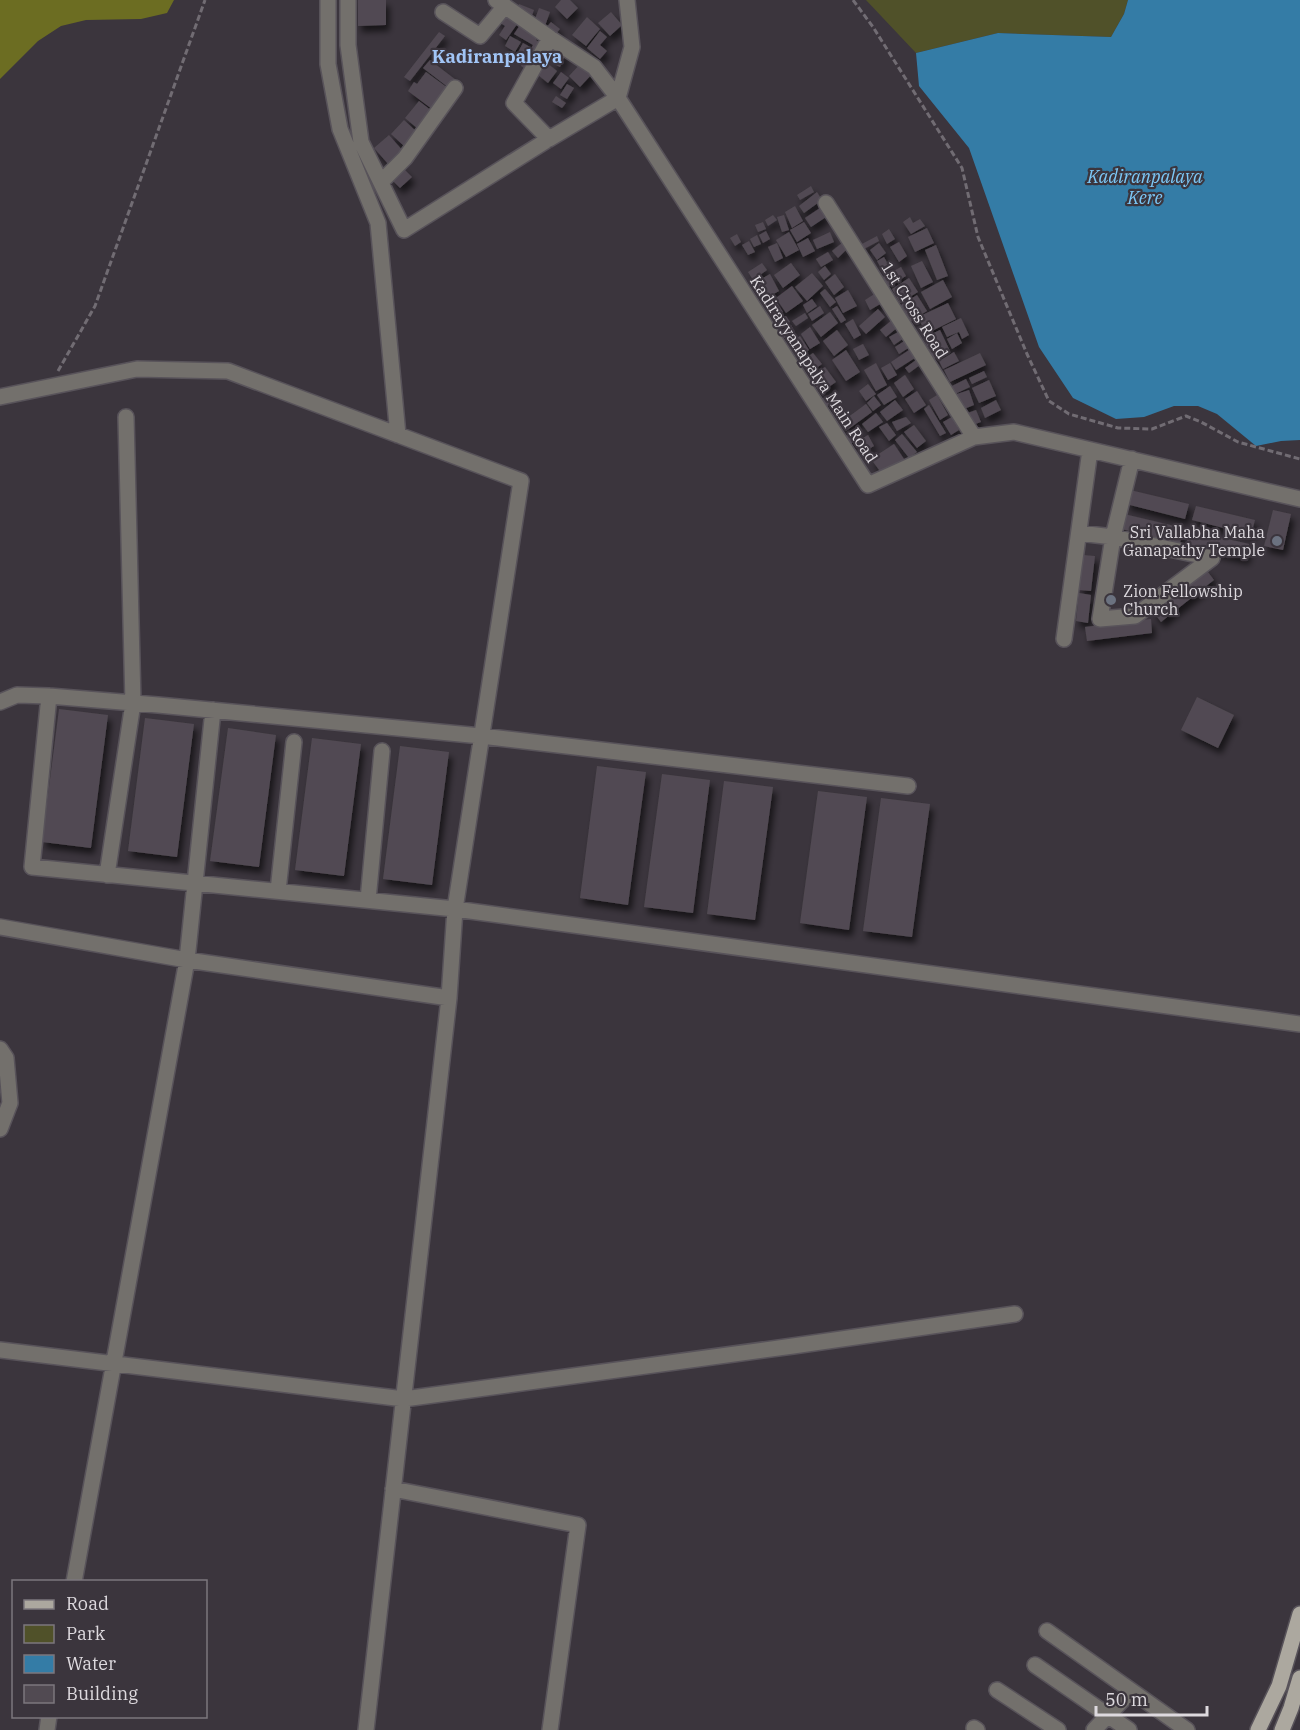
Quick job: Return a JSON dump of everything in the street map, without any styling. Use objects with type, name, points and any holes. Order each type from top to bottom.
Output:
[{"type":"main road","points":[[1258,1730],[1278,1686],[1300,1614]]},
{"type":"main road","points":[[1282,1730],[1292,1708],[1300,1678]]},
{"type":"street","points":[[328,0],[328,64],[340,129],[378,223],[398,435]]},
{"type":"street","points":[[348,0],[348,45],[362,142],[404,230],[618,98],[632,47],[627,0]]},
{"type":"street","points":[[443,12],[480,36],[501,3],[594,67],[618,98]]},
{"type":"street","points":[[549,139],[514,103],[550,38]]},
{"type":"street","points":[[381,182],[405,158],[455,88]]},
{"type":"street","name":"Kadirayyanapalya Main Road","points":[[618,98],[868,485],[974,437],[1014,432],[1300,499]]},
{"type":"street","name":"1st Cross Road","points":[[825,203],[974,437]]},
{"type":"street","points":[[0,397],[137,369],[228,371],[521,481],[455,909],[449,998],[366,1730]]},
{"type":"street","points":[[107,875],[133,703],[126,417]]},
{"type":"street","points":[[1064,639],[1090,450]]},
{"type":"street","points":[[1078,533],[1113,537],[1212,558],[1135,616],[1100,619],[1113,537],[1132,459]]},
{"type":"street","points":[[0,702],[17,695],[49,696],[213,710],[482,736],[908,786]]},
{"type":"street","points":[[49,696],[32,867],[455,909],[1300,1024]]},
{"type":"street","points":[[74,1580],[187,960],[213,710]]},
{"type":"street","points":[[278,891],[294,742]]},
{"type":"street","points":[[368,900],[382,751]]},
{"type":"street","points":[[0,927],[187,960],[449,998]]},
{"type":"street","points":[[0,1049],[6,1058],[10,1103],[0,1129]]},
{"type":"street","points":[[0,1350],[404,1399],[1015,1314]]},
{"type":"street","points":[[393,1489],[579,1525],[550,1730]]},
{"type":"street","points":[[1047,1631],[1187,1730]]},
{"type":"street","points":[[1035,1665],[1129,1730]]},
{"type":"street","points":[[997,1690],[1058,1730]]},
{"type":"street","points":[[1094,1730],[1131,1691]]},
{"type":"path","points":[[42,388],[55,376],[95,306],[205,0]]},
{"type":"path","points":[[853,0],[873,27],[962,168],[978,237],[1049,401],[1070,414],[1118,428],[1152,429],[1186,416],[1238,442],[1300,459]]},
{"type":"green space","points":[[866,0],[1128,0],[1124,14],[1111,37],[998,33],[916,53]]},
{"type":"shaded area","points":[[0,0],[174,0],[167,13],[141,19],[86,20],[61,26],[38,41],[0,79]]},
{"type":"water","name":"Kadiranpalaya Kere","points":[[1128,0],[1300,0],[1300,440],[1256,446],[1217,414],[1198,406],[1174,406],[1144,417],[1116,419],[1073,398],[1039,347],[969,148],[919,86],[916,53],[998,33],[1111,37],[1124,14]]},
{"type":"building","points":[[358,0],[386,0],[386,25],[358,26]]},
{"type":"building","points":[[561,0],[570,0],[578,8],[567,19],[555,7]]},
{"type":"building","points":[[519,4],[534,10],[531,18],[516,12]]},
{"type":"building","points":[[539,8],[550,12],[545,26],[534,22]]},
{"type":"building","points":[[505,9],[520,20],[506,40],[499,35],[505,26],[496,20]]},
{"type":"building","points":[[611,12],[622,25],[610,36],[598,23]]},
{"type":"building","points":[[587,17],[600,29],[586,46],[572,35]]},
{"type":"building","points":[[522,22],[540,34],[536,40],[544,45],[529,71],[521,66],[533,45],[514,34]]},
{"type":"building","points":[[551,22],[560,29],[554,36],[545,29]]},
{"type":"building","points":[[600,31],[607,37],[600,45],[607,51],[600,59],[587,48]]},
{"type":"building","points":[[439,32],[445,36],[410,81],[404,77]]},
{"type":"building","points":[[510,36],[521,42],[515,52],[505,46]]},
{"type":"building","points":[[523,43],[530,47],[524,58],[517,54]]},
{"type":"building","points":[[560,50],[566,53],[560,67],[554,64]]},
{"type":"building","points":[[430,60],[456,80],[449,88],[423,68]]},
{"type":"building","points":[[582,62],[593,73],[580,87],[569,76]]},
{"type":"building","points":[[547,63],[557,71],[548,83],[538,75]]},
{"type":"building","points":[[426,72],[448,88],[432,109],[408,91],[414,82],[417,84]]},
{"type":"building","points":[[561,72],[569,78],[561,89],[553,83]]},
{"type":"building","points":[[567,84],[574,88],[567,99],[560,95]]},
{"type":"building","points":[[556,96],[566,103],[562,108],[552,102]]},
{"type":"building","points":[[419,101],[432,111],[418,129],[405,118]]},
{"type":"building","points":[[404,120],[418,133],[405,147],[391,134]]},
{"type":"building","points":[[389,135],[403,151],[389,165],[374,148]]},
{"type":"building","points":[[401,166],[412,177],[400,188],[390,178]]},
{"type":"building","points":[[811,186],[814,192],[800,200],[797,195]]},
{"type":"building","points":[[817,192],[822,200],[804,213],[799,206]]},
{"type":"building","points":[[795,206],[803,221],[792,228],[785,212]]},
{"type":"building","points":[[820,208],[826,217],[811,227],[805,218]]},
{"type":"building","points":[[773,215],[777,220],[768,226],[765,220]]},
{"type":"building","points":[[784,215],[789,230],[782,232],[777,217]]},
{"type":"building","points":[[910,217],[913,223],[920,219],[925,226],[911,234],[903,222]]},
{"type":"building","points":[[763,222],[766,229],[758,232],[755,225]]},
{"type":"building","points":[[804,222],[811,233],[797,242],[790,230]]},
{"type":"building","points":[[927,228],[934,243],[915,252],[908,237]]},
{"type":"building","points":[[889,229],[895,239],[887,244],[882,234]]},
{"type":"building","points":[[766,231],[770,239],[763,243],[759,235]]},
{"type":"building","points":[[789,232],[799,250],[786,257],[776,240]]},
{"type":"building","points":[[830,232],[834,242],[817,249],[813,240]]},
{"type":"building","points":[[737,234],[741,242],[735,246],[730,238]]},
{"type":"building","points":[[757,235],[761,244],[754,247],[750,239]]},
{"type":"building","points":[[877,236],[879,241],[862,250],[860,245]]},
{"type":"building","points":[[808,238],[815,251],[803,257],[797,244]]},
{"type":"building","points":[[749,241],[755,252],[748,255],[742,245]]},
{"type":"building","points":[[899,242],[907,256],[899,262],[890,247]]},
{"type":"building","points":[[777,243],[783,258],[775,262],[768,247]]},
{"type":"building","points":[[842,243],[847,249],[838,258],[832,251]]},
{"type":"building","points":[[879,243],[886,253],[877,260],[870,250]]},
{"type":"building","points":[[936,245],[948,276],[937,280],[925,250]]},
{"type":"building","points":[[828,252],[833,260],[821,267],[816,259]]},
{"type":"building","points":[[884,257],[889,266],[882,270],[877,261]]},
{"type":"building","points":[[922,261],[933,282],[921,288],[911,266]]},
{"type":"building","points":[[762,263],[767,270],[753,280],[748,272]]},
{"type":"building","points":[[791,263],[800,275],[783,288],[774,275]]},
{"type":"building","points":[[825,266],[831,274],[824,280],[818,272]]},
{"type":"building","points":[[901,267],[906,276],[888,287],[883,277]]},
{"type":"building","points":[[812,273],[823,286],[807,301],[795,287]]},
{"type":"building","points":[[770,274],[779,291],[763,300],[754,283]]},
{"type":"building","points":[[835,274],[844,287],[834,295],[825,282]]},
{"type":"building","points":[[909,278],[918,292],[900,303],[892,289]]},
{"type":"building","points":[[943,280],[952,297],[930,309],[921,292]]},
{"type":"building","points":[[792,286],[803,301],[786,313],[776,298]]},
{"type":"building","points":[[825,289],[836,302],[830,307],[820,293]]},
{"type":"building","points":[[848,290],[857,306],[843,313],[835,298]]},
{"type":"building","points":[[876,293],[882,303],[870,310],[865,300]]},
{"type":"building","points":[[917,295],[927,311],[911,321],[901,305]]},
{"type":"building","points":[[812,299],[817,306],[807,313],[803,305]]},
{"type":"building","points":[[777,303],[783,312],[775,317],[769,307]]},
{"type":"building","points":[[948,303],[956,319],[926,334],[918,317]]},
{"type":"building","points":[[820,306],[824,313],[812,321],[808,314]]},
{"type":"building","points":[[837,306],[846,320],[841,323],[832,309]]},
{"type":"building","points":[[878,309],[885,317],[866,334],[859,326]]},
{"type":"building","points":[[830,312],[838,323],[821,337],[812,325]]},
{"type":"building","points":[[805,313],[808,318],[796,326],[792,321]]},
{"type":"building","points":[[786,316],[790,322],[782,327],[778,320]]},
{"type":"building","points":[[961,318],[969,335],[962,339],[959,332],[947,337],[942,327]]},
{"type":"building","points":[[853,319],[861,335],[854,339],[845,324]]},
{"type":"building","points":[[892,320],[898,327],[886,337],[880,330]]},
{"type":"building","points":[[791,325],[795,332],[784,338],[781,331]]},
{"type":"building","points":[[810,327],[820,343],[810,349],[801,334]]},
{"type":"building","points":[[837,330],[848,345],[834,356],[823,341]]},
{"type":"building","points":[[940,330],[950,351],[934,359],[923,338]]},
{"type":"building","points":[[900,331],[904,338],[894,345],[889,337]]},
{"type":"building","points":[[957,333],[962,343],[952,349],[947,339]]},
{"type":"building","points":[[800,336],[809,350],[797,358],[788,344]]},
{"type":"building","points":[[909,338],[913,345],[899,354],[895,347]]},
{"type":"building","points":[[863,344],[869,355],[859,360],[853,349]]},
{"type":"building","points":[[912,348],[918,356],[896,370],[891,362]]},
{"type":"building","points":[[846,350],[860,372],[846,381],[832,360]]},
{"type":"building","points":[[954,352],[959,361],[943,369],[939,361]]},
{"type":"building","points":[[813,353],[822,364],[811,372],[802,361]]},
{"type":"building","points":[[980,353],[986,365],[950,382],[944,370]]},
{"type":"building","points":[[916,360],[920,365],[909,373],[905,368]]},
{"type":"building","points":[[876,363],[887,385],[876,391],[864,370]]},
{"type":"building","points":[[890,363],[897,375],[888,380],[881,368]]},
{"type":"building","points":[[825,367],[836,382],[820,393],[810,377]]},
{"type":"building","points":[[984,371],[987,377],[972,384],[969,378]]},
{"type":"building","points":[[905,375],[914,389],[903,397],[894,383]]},
{"type":"building","points":[[966,379],[970,387],[955,394],[952,386]]},
{"type":"building","points":[[989,380],[996,396],[979,403],[972,388]]},
{"type":"building","points":[[868,384],[876,394],[866,401],[859,391]]},
{"type":"building","points":[[890,386],[897,397],[884,405],[877,395]]},
{"type":"building","points":[[969,390],[974,405],[959,411],[954,395]]},
{"type":"building","points":[[917,391],[926,405],[914,413],[905,399]]},
{"type":"building","points":[[829,395],[834,402],[822,409],[817,402]]},
{"type":"building","points":[[937,395],[948,415],[940,420],[929,400]]},
{"type":"building","points":[[874,396],[881,405],[873,411],[867,403]]},
{"type":"building","points":[[895,400],[903,410],[887,421],[880,412]]},
{"type":"building","points":[[996,400],[1001,410],[985,418],[981,408]]},
{"type":"building","points":[[866,404],[872,412],[846,431],[840,423]]},
{"type":"building","points":[[838,405],[844,417],[840,419],[834,407]]},
{"type":"building","points":[[929,405],[946,433],[940,436],[924,409]]},
{"type":"building","points":[[976,410],[981,422],[970,426],[965,414]]},
{"type":"building","points":[[876,413],[883,422],[868,432],[862,424]]},
{"type":"building","points":[[906,417],[911,423],[897,431],[892,422]]},
{"type":"building","points":[[952,417],[959,430],[951,435],[943,422]]},
{"type":"building","points":[[887,423],[896,435],[889,441],[879,427]]},
{"type":"building","points":[[914,425],[926,441],[917,448],[904,432]]},
{"type":"building","points":[[856,429],[861,437],[847,446],[842,439]]},
{"type":"building","points":[[902,434],[917,452],[909,458],[895,440]]},
{"type":"building","points":[[868,435],[874,446],[869,449],[863,438]]},
{"type":"building","points":[[894,444],[904,459],[882,474],[871,459]]},
{"type":"building","points":[[1130,490],[1189,504],[1185,519],[1126,504]]},
{"type":"building","points":[[1196,506],[1255,520],[1251,535],[1192,520]]},
{"type":"building","points":[[1273,510],[1291,514],[1283,550],[1264,546]]},
{"type":"building","points":[[1124,514],[1183,528],[1180,543],[1121,529]]},
{"type":"building","points":[[1190,530],[1249,544],[1246,559],[1186,545]]},
{"type":"building","points":[[1083,555],[1095,556],[1091,591],[1079,590]]},
{"type":"building","points":[[1205,568],[1214,580],[1161,622],[1152,610]]},
{"type":"building","points":[[1079,593],[1091,595],[1088,623],[1076,621]]},
{"type":"building","points":[[1151,619],[1152,633],[1087,641],[1085,627]]},
{"type":"building","points":[[1197,697],[1234,715],[1218,748],[1181,730]]},
{"type":"building","points":[[59,709],[108,715],[91,848],[42,842]]},
{"type":"building","points":[[145,718],[194,724],[177,857],[128,851]]},
{"type":"building","points":[[228,728],[276,735],[259,867],[210,861]]},
{"type":"building","points":[[312,738],[361,744],[344,876],[295,870]]},
{"type":"building","points":[[400,746],[449,752],[432,885],[383,879]]},
{"type":"building","points":[[597,766],[646,772],[628,905],[580,898]]},
{"type":"building","points":[[662,774],[710,780],[693,913],[644,907]]},
{"type":"building","points":[[724,781],[773,787],[755,920],[707,914]]},
{"type":"building","points":[[818,791],[867,797],[849,930],[800,923]]},
{"type":"building","points":[[881,798],[930,804],[912,937],[863,931]]},
{"type":"place","name":"Sri Vallabha Maha Ganapathy Temple","points":[[1277,541]]},
{"type":"place","name":"Zion Fellowship Church","points":[[1111,600]]},
{"type":"district","name":"Kadiranpalaya","points":[[497,57]]}]
